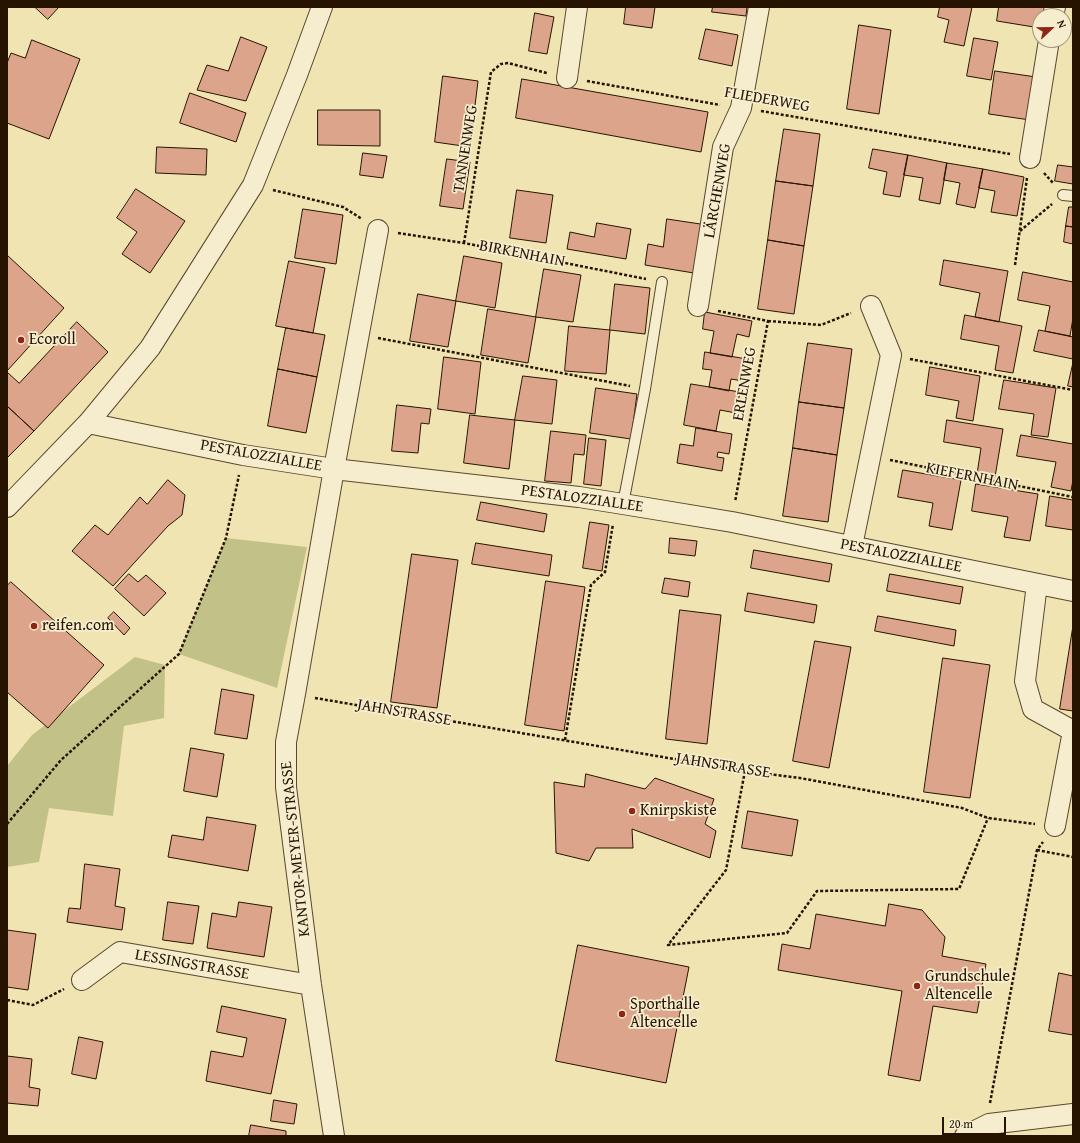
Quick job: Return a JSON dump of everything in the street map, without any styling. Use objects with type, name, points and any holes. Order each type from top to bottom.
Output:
[{"type":"street","points":[[7,507],[88,423],[150,348],[253,185],[297,75],[322,7]]},
{"type":"street","points":[[567,78],[578,7]]},
{"type":"street","name":"LÄRCHENWEG","points":[[698,306],[722,147],[741,108],[759,7]]},
{"type":"street","points":[[1030,158],[1049,48]]},
{"type":"street","points":[[334,469],[378,230]]},
{"type":"street","points":[[852,546],[890,355],[871,306]]},
{"type":"street","name":"PESTALOZZIALLEE","points":[[88,423],[243,455],[334,469],[579,497],[732,522],[1073,591]]},
{"type":"street","name":"KANTOR-MEYER-STRASSE","points":[[334,469],[286,742],[286,787],[311,986],[334,1136]]},
{"type":"street","points":[[1037,584],[1025,681],[1033,709],[1073,731],[1055,826]]},
{"type":"street","name":"LESSINGSTRASSE","points":[[82,980],[120,952],[311,986]]},
{"type":"street","points":[[965,1136],[989,1124],[1073,1114]]},
{"type":"lane","points":[[623,504],[645,389],[662,282]]},
{"type":"path","name":"FLIEDERWEG","points":[[501,64],[508,63],[567,78],[1030,158]]},
{"type":"path","name":"TANNENWEG","points":[[464,243],[490,72],[501,64]]},
{"type":"path","points":[[1020,231],[1068,196],[1030,158]]},
{"type":"path","points":[[1015,265],[1030,158]]},
{"type":"path","points":[[253,185],[343,207],[378,230]]},
{"type":"path","name":"BIRKENHAIN","points":[[378,230],[464,243],[662,282]]},
{"type":"path","points":[[698,306],[768,321],[821,325],[871,306]]},
{"type":"path","name":"ERLENWEG","points":[[732,522],[768,321]]},
{"type":"path","points":[[359,334],[645,389]]},
{"type":"path","points":[[890,355],[1073,390]]},
{"type":"path","points":[[7,824],[61,760],[179,654],[226,538],[243,455]]},
{"type":"path","name":"KIEFERNHAIN","points":[[870,456],[1073,497]]},
{"type":"path","points":[[564,740],[591,585],[605,572],[614,518],[623,504]]},
{"type":"path","name":"JAHNSTRASSE","points":[[295,694],[564,740],[800,778],[962,808],[988,818],[1055,826]]},
{"type":"path","points":[[745,770],[726,870],[668,946],[787,933],[816,891],[959,889],[988,818]]},
{"type":"path","points":[[989,1124],[989,1106],[1037,850],[1055,826]]},
{"type":"path","points":[[1037,850],[1073,857]]},
{"type":"path","points":[[7,1000],[33,1005],[82,980]]},
{"type":"shaded area","points":[[226,538],[307,547],[277,688],[179,654]]},
{"type":"shaded area","points":[[135,657],[165,665],[164,718],[124,726],[113,816],[49,808],[39,862],[7,867],[7,766],[32,735]]},
{"type":"building","points":[[35,7],[59,7],[48,19]]},
{"type":"building","points":[[626,7],[655,7],[652,28],[624,24]]},
{"type":"building","points":[[713,7],[747,7],[746,16],[712,12]]},
{"type":"building","points":[[940,7],[972,7],[964,46],[944,42],[949,20],[938,17]]},
{"type":"building","points":[[999,7],[1047,7],[1032,8],[1032,27],[997,21]]},
{"type":"building","points":[[535,13],[554,17],[547,54],[529,51]]},
{"type":"building","points":[[859,25],[891,30],[879,114],[847,109]]},
{"type":"building","points":[[706,29],[738,35],[732,66],[699,59]]},
{"type":"building","points":[[241,37],[267,47],[246,101],[197,90],[207,65],[228,71]]},
{"type":"building","points":[[974,38],[998,42],[991,80],[967,76]]},
{"type":"building","points":[[32,40],[80,59],[49,139],[7,123],[7,63],[11,53],[25,58]]},
{"type":"building","points":[[995,71],[1036,77],[1030,120],[989,114]]},
{"type":"building","points":[[443,76],[478,81],[470,147],[435,142]]},
{"type":"building","points":[[522,79],[708,112],[701,152],[516,118]]},
{"type":"building","points":[[190,93],[246,113],[236,142],[180,123]]},
{"type":"building","points":[[318,110],[380,110],[380,146],[318,145]]},
{"type":"building","points":[[784,129],[820,134],[813,186],[776,181]]},
{"type":"building","points":[[157,147],[207,149],[206,175],[156,173]]},
{"type":"building","points":[[873,149],[908,155],[900,197],[883,194],[887,172],[869,168]]},
{"type":"building","points":[[363,153],[387,156],[383,178],[360,175]]},
{"type":"building","points":[[908,155],[947,163],[940,204],[919,200],[923,178],[904,175]]},
{"type":"building","points":[[447,159],[470,162],[463,209],[440,206]]},
{"type":"building","points":[[947,163],[983,169],[975,208],[956,204],[960,183],[944,180]]},
{"type":"building","points":[[1058,165],[1073,167],[1073,184],[1055,181]]},
{"type":"building","points":[[983,169],[1024,177],[1017,216],[991,212],[995,191],[979,188]]},
{"type":"building","points":[[776,181],[813,186],[804,246],[768,240]]},
{"type":"building","points":[[136,189],[185,221],[150,273],[122,254],[137,232],[117,218]]},
{"type":"building","points":[[517,190],[553,195],[546,243],[510,238]]},
{"type":"building","points":[[1069,207],[1073,207],[1073,227],[1066,226]]},
{"type":"building","points":[[303,209],[343,215],[336,264],[295,258]]},
{"type":"building","points":[[667,219],[707,225],[700,274],[645,265],[648,244],[663,247]]},
{"type":"building","points":[[597,223],[631,229],[626,259],[567,249],[570,232],[594,237]]},
{"type":"building","points":[[1066,226],[1073,227],[1073,244],[1064,242]]},
{"type":"building","points":[[768,240],[804,246],[794,314],[758,309]]},
{"type":"building","name":"Ecoroll","points":[[7,255],[64,308],[7,371]]},
{"type":"building","points":[[464,256],[502,263],[495,308],[456,301]]},
{"type":"building","points":[[944,260],[1008,271],[999,322],[975,317],[980,293],[940,285]]},
{"type":"building","points":[[289,261],[325,268],[313,333],[276,326]]},
{"type":"building","points":[[544,269],[581,275],[573,322],[536,317]]},
{"type":"building","points":[[1023,272],[1073,282],[1073,318],[1070,336],[1045,331],[1050,306],[1018,300]]},
{"type":"building","points":[[615,284],[650,288],[645,334],[610,330]]},
{"type":"building","points":[[418,294],[456,301],[448,347],[410,341]]},
{"type":"building","points":[[488,309],[536,317],[528,363],[481,355]]},
{"type":"building","points":[[705,312],[752,321],[749,337],[737,334],[732,357],[710,353],[714,331],[703,329]]},
{"type":"building","points":[[965,315],[1022,326],[1013,373],[995,370],[999,346],[961,339]]},
{"type":"building","points":[[77,322],[108,352],[34,431],[7,406],[7,372],[19,383]]},
{"type":"building","points":[[569,326],[610,330],[606,374],[565,371]]},
{"type":"building","points":[[286,328],[325,335],[317,377],[278,369]]},
{"type":"building","points":[[1039,330],[1073,337],[1073,359],[1034,351]]},
{"type":"building","points":[[808,343],[852,349],[844,408],[799,402]]},
{"type":"building","points":[[705,352],[747,359],[743,381],[731,379],[729,391],[709,387],[712,370],[703,369]]},
{"type":"building","points":[[444,357],[481,362],[475,414],[438,409]]},
{"type":"building","points":[[1073,363],[1073,387],[1068,386]]},
{"type":"building","points":[[930,367],[980,376],[973,421],[956,418],[959,401],[926,395]]},
{"type":"building","points":[[278,369],[317,377],[306,433],[268,426]]},
{"type":"building","points":[[523,376],[557,380],[552,424],[515,420]]},
{"type":"building","points":[[1004,380],[1056,388],[1048,437],[1031,435],[1034,414],[999,409]]},
{"type":"building","points":[[691,384],[740,392],[736,413],[720,410],[716,431],[684,425]]},
{"type":"building","points":[[596,388],[637,394],[631,439],[590,433]]},
{"type":"building","points":[[799,402],[844,408],[837,455],[793,448]]},
{"type":"building","points":[[397,405],[431,409],[429,424],[421,423],[418,453],[392,451]]},
{"type":"building","points":[[7,406],[34,431],[7,458]]},
{"type":"building","points":[[470,415],[515,420],[509,469],[464,463]]},
{"type":"building","points":[[947,420],[1003,429],[995,477],[977,474],[981,448],[944,442]]},
{"type":"building","points":[[696,428],[732,434],[729,454],[718,452],[717,457],[724,458],[722,471],[677,463],[680,444],[693,446]]},
{"type":"building","points":[[551,431],[586,435],[584,455],[574,454],[571,483],[545,481]]},
{"type":"building","points":[[1021,435],[1073,444],[1073,480],[1071,491],[1051,487],[1056,462],[1017,456]]},
{"type":"building","points":[[589,438],[606,440],[601,486],[584,484]]},
{"type":"building","points":[[793,448],[837,455],[828,522],[783,516]]},
{"type":"building","points":[[903,470],[961,480],[952,530],[929,526],[933,503],[898,497]]},
{"type":"building","points":[[168,480],[185,495],[182,515],[168,526],[113,586],[72,551],[95,525],[108,535],[140,497],[147,504]]},
{"type":"building","points":[[976,484],[1038,494],[1030,541],[1004,537],[1008,517],[972,511]]},
{"type":"building","points":[[1050,496],[1073,500],[1073,530],[1046,526]]},
{"type":"building","points":[[481,502],[547,514],[544,532],[477,520]]},
{"type":"building","points":[[590,522],[609,525],[602,571],[583,568]]},
{"type":"building","points":[[670,538],[697,541],[695,556],[669,553]]},
{"type":"building","points":[[476,543],[552,555],[549,576],[472,564]]},
{"type":"building","points":[[754,550],[832,564],[829,582],[751,568]]},
{"type":"building","points":[[412,554],[458,560],[437,708],[391,702]]},
{"type":"building","points":[[129,574],[138,582],[146,575],[166,593],[144,616],[115,589]]},
{"type":"building","points":[[890,574],[963,587],[960,604],[887,591]]},
{"type":"building","points":[[665,578],[690,582],[688,597],[662,593]]},
{"type":"building","points":[[546,581],[585,587],[564,731],[525,725]]},
{"type":"building","name":"reifen.com","points":[[11,582],[104,665],[48,728],[7,692],[7,586]]},
{"type":"building","points":[[748,593],[817,605],[814,623],[745,611]]},
{"type":"building","points":[[680,610],[721,615],[707,744],[666,739]]},
{"type":"building","points":[[114,612],[130,628],[124,635],[108,618]]},
{"type":"building","points":[[878,616],[956,630],[954,646],[875,631]]},
{"type":"building","points":[[1073,626],[1073,711],[1060,709]]},
{"type":"building","points":[[815,641],[851,647],[829,768],[793,761]]},
{"type":"building","points":[[943,658],[990,665],[970,798],[924,792]]},
{"type":"building","points":[[222,689],[254,695],[247,739],[215,734]]},
{"type":"building","points":[[191,748],[224,754],[217,797],[184,791]]},
{"type":"building","name":"Knirpskiste","points":[[586,774],[645,789],[655,778],[714,799],[705,824],[716,831],[710,858],[632,829],[633,848],[596,848],[589,861],[556,853],[554,782],[584,787]]},
{"type":"building","points":[[748,811],[798,820],[792,856],[742,848]]},
{"type":"building","points":[[207,817],[256,825],[248,871],[168,857],[172,835],[203,840]]},
{"type":"building","points":[[85,864],[120,869],[115,906],[125,908],[122,930],[67,922],[69,908],[80,909]]},
{"type":"building","points":[[168,902],[199,906],[193,944],[163,940]]},
{"type":"building","points":[[239,902],[272,907],[264,957],[207,948],[212,913],[236,917]]},
{"type":"building","points":[[889,904],[922,910],[945,937],[942,956],[986,964],[977,1013],[933,1006],[920,1081],[888,1075],[902,991],[778,970],[782,944],[810,949],[816,914],[885,926]]},
{"type":"building","points":[[7,930],[36,934],[28,990],[7,987]]},
{"type":"building","name":"Sporthalle Altencelle","points":[[578,945],[689,967],[666,1083],[556,1061]]},
{"type":"building","points":[[1059,973],[1073,976],[1073,1035],[1049,1031]]},
{"type":"building","points":[[222,1006],[286,1019],[271,1094],[206,1081],[211,1051],[243,1057],[247,1038],[217,1032]]},
{"type":"building","points":[[79,1037],[103,1042],[96,1079],[72,1074]]},
{"type":"building","points":[[7,1056],[32,1059],[29,1087],[40,1089],[38,1106],[7,1103]]},
{"type":"building","points":[[274,1100],[297,1104],[294,1124],[271,1121]]},
{"type":"building","points":[[251,1125],[286,1131],[286,1136],[249,1136]]},
{"type":"place","name":"Ecoroll","points":[[21,340]]},
{"type":"place","name":"reifen.com","points":[[34,626]]},
{"type":"place","name":"Knirpskiste","points":[[632,811]]},
{"type":"place","name":"Grundschule Altencelle","points":[[917,986]]},
{"type":"place","name":"Sporthalle Altencelle","points":[[622,1014]]}]
